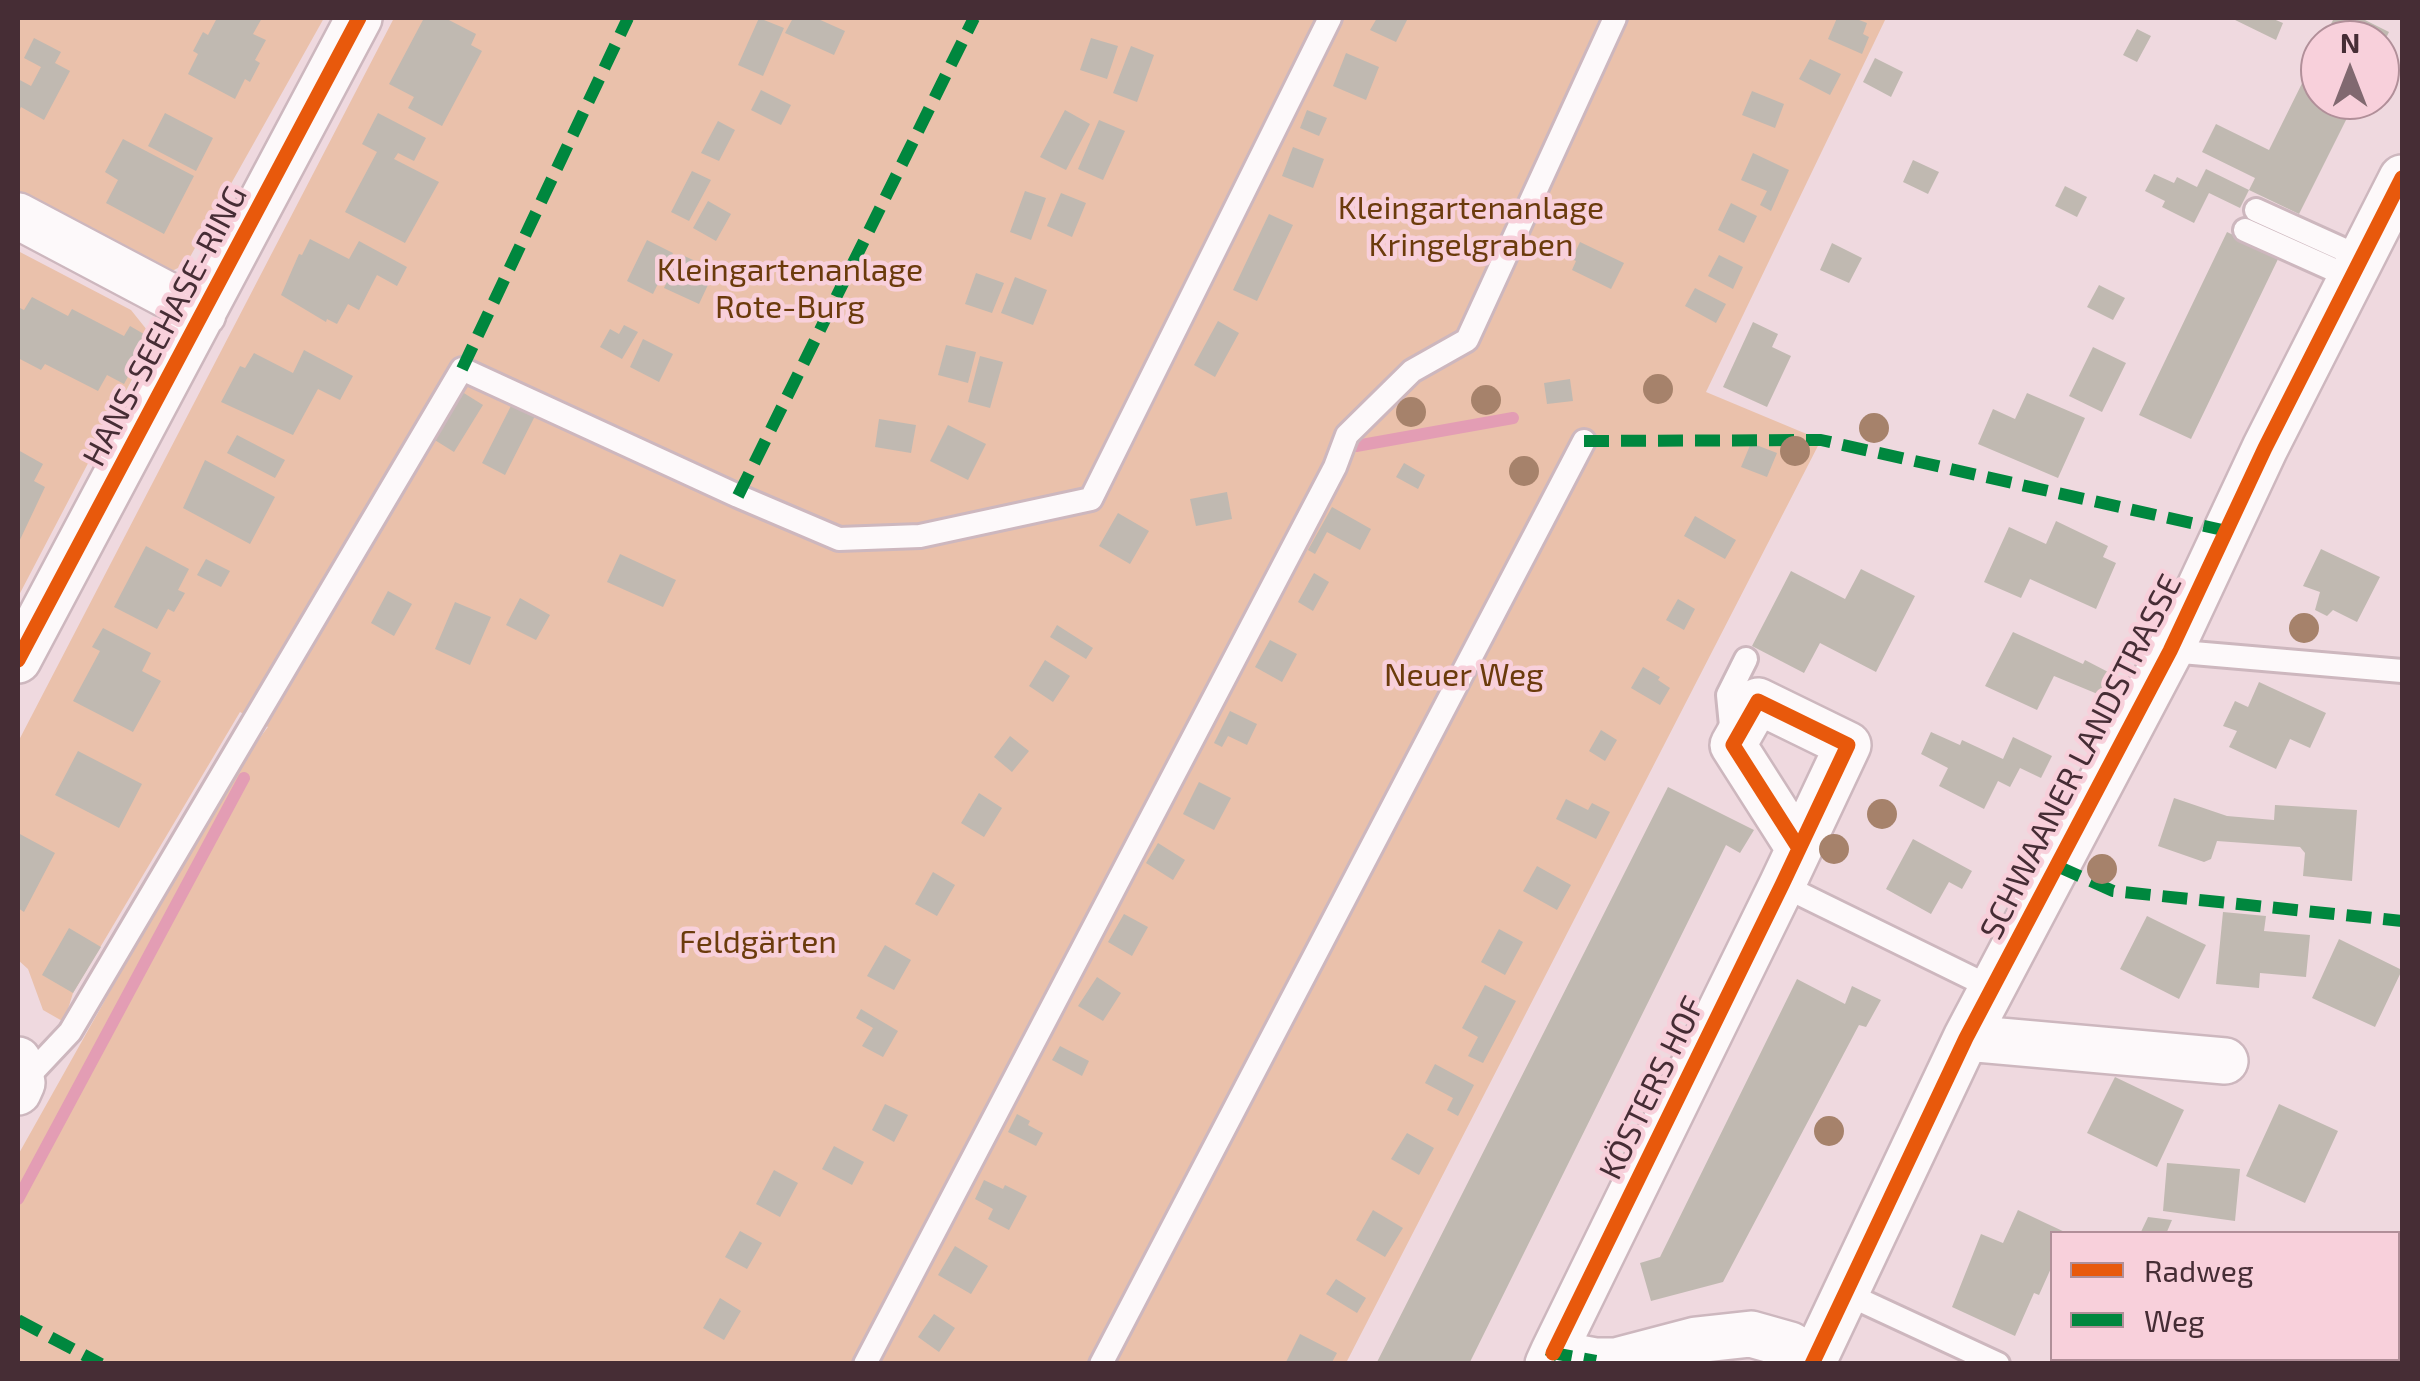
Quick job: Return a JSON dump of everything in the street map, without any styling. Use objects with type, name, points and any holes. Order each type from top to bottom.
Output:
[{"type":"street","name":"HANS-SEEHASE-RING","points":[[18,660],[359,18]]},
{"type":"street","name":"SCHWAANER LANDSTRASSE","points":[[1813,1361],[1966,1038],[2170,650],[2265,448],[2402,178]]},
{"type":"street","points":[[18,216],[204,314]]},
{"type":"street","name":"KÖSTERS HOF","points":[[1733,745],[1758,700],[1848,744],[1550,1358],[1616,1362],[1696,1340],[1751,1334],[1790,1345],[1813,1361]]},
{"type":"street","points":[[1733,745],[1790,866]]},
{"type":"street","points":[[1966,1038],[2226,1061]]},
{"type":"lane","points":[[19,1078],[70,1032],[462,369],[839,539],[920,536],[1092,499],[1330,18]]},
{"type":"lane","points":[[864,1364],[1316,502],[1346,435],[1412,371],[1467,340],[1615,18]]},
{"type":"lane","points":[[2250,220],[2357,268]]},
{"type":"lane","points":[[1101,1364],[1584,441]]},
{"type":"lane","points":[[2170,650],[2402,671]]},
{"type":"lane","points":[[1733,745],[1728,695],[1746,659]]},
{"type":"lane","points":[[1790,866],[1992,988]]},
{"type":"lane","points":[[1847,1294],[1998,1364]]},
{"type":"green space","points":[[18,18],[324,18],[186,264],[170,272],[18,198]]},
{"type":"green space","points":[[394,18],[1886,18],[1706,392],[1821,440],[1346,1363],[18,1363],[18,1155],[232,774],[268,727],[240,712],[73,993],[64,1022],[43,1010],[28,969],[18,960],[18,742]]},
{"type":"green space","points":[[18,251],[131,310],[151,335],[150,345],[18,597]]},
{"type":"green space","points":[[2402,1318],[2402,1363],[2313,1363],[2400,1361]]},
{"type":"building","points":[[217,18],[262,18],[253,34],[266,40],[255,60],[260,63],[250,82],[245,79],[235,99],[188,74],[198,54],[193,51],[203,32],[208,35]]},
{"type":"building","points":[[424,18],[445,18],[476,34],[471,45],[482,51],[442,126],[408,108],[414,97],[389,84]]},
{"type":"building","points":[[759,18],[784,28],[763,76],[738,65]]},
{"type":"building","points":[[793,18],[816,18],[845,31],[834,55],[785,33]]},
{"type":"building","points":[[1377,18],[1408,18],[1396,42],[1370,30]]},
{"type":"building","points":[[1837,18],[1867,23],[1863,34],[1869,37],[1862,54],[1828,39]]},
{"type":"building","points":[[2231,18],[2271,18],[2283,23],[2276,40]]},
{"type":"building","points":[[2137,29],[2151,36],[2137,62],[2123,55]]},
{"type":"building","points":[[34,38],[61,52],[55,63],[70,71],[44,120],[21,107],[18,114],[18,79],[31,86],[41,67],[24,58]]},
{"type":"building","points":[[1091,38],[1118,46],[1107,79],[1080,70]]},
{"type":"building","points":[[1131,46],[1154,55],[1137,102],[1113,93]]},
{"type":"building","points":[[1346,53],[1379,67],[1366,100],[1333,86]]},
{"type":"building","points":[[1875,58],[1903,72],[1891,97],[1863,82]]},
{"type":"building","points":[[1810,59],[1841,74],[1830,95],[1799,79]]},
{"type":"building","points":[[2300,87],[2300,120],[2346,120],[2299,214],[2249,190],[2255,178],[2202,152],[2216,124],[2269,150]]},
{"type":"building","points":[[761,90],[791,105],[781,125],[751,110]]},
{"type":"building","points":[[1752,91],[1784,104],[1775,128],[1742,115]]},
{"type":"building","points":[[1065,110],[1090,124],[1066,170],[1040,157]]},
{"type":"building","points":[[1307,110],[1327,118],[1319,136],[1300,128]]},
{"type":"building","points":[[165,113],[213,138],[196,171],[148,146]]},
{"type":"building","points":[[378,113],[426,138],[414,161],[398,153],[394,159],[439,182],[405,243],[345,212],[377,152],[362,144]]},
{"type":"building","points":[[1099,120],[1125,131],[1103,180],[1078,169]]},
{"type":"building","points":[[718,121],[735,130],[719,161],[701,153]]},
{"type":"building","points":[[123,139],[194,176],[164,234],[106,203],[118,180],[105,172]]},
{"type":"building","points":[[1293,147],[1324,159],[1313,188],[1282,176]]},
{"type":"building","points":[[1753,153],[1789,170],[1771,211],[1760,205],[1767,191],[1741,180]]},
{"type":"building","points":[[1913,160],[1939,172],[1928,194],[1903,182]]},
{"type":"building","points":[[2206,169],[2249,190],[2240,208],[2209,193],[2194,223],[2162,207],[2165,201],[2145,191],[2154,174],[2174,183],[2177,177],[2197,187]]},
{"type":"building","points":[[692,171],[711,180],[689,221],[671,212]]},
{"type":"building","points":[[2065,186],[2087,197],[2077,217],[2055,206]]},
{"type":"building","points":[[1025,191],[1046,198],[1031,240],[1010,232]]},
{"type":"building","points":[[1061,193],[1086,203],[1072,237],[1047,226]]},
{"type":"building","points":[[708,201],[731,214],[716,241],[693,228]]},
{"type":"building","points":[[1731,203],[1757,216],[1744,243],[1718,230]]},
{"type":"building","points":[[1269,214],[1293,225],[1257,301],[1233,290]]},
{"type":"building","points":[[2227,232],[2279,257],[2191,439],[2139,415]]},
{"type":"building","points":[[310,239],[349,259],[359,241],[407,267],[397,286],[377,275],[359,310],[348,304],[337,324],[327,319],[326,322],[281,295]]},
{"type":"building","points":[[647,240],[673,253],[653,294],[627,281]]},
{"type":"building","points":[[1580,242],[1624,263],[1611,289],[1572,270],[1576,261],[1572,259]]},
{"type":"building","points":[[1832,243],[1862,258],[1849,283],[1820,270]]},
{"type":"building","points":[[680,254],[715,270],[699,304],[664,288]]},
{"type":"building","points":[[1719,255],[1743,267],[1733,289],[1708,276]]},
{"type":"building","points":[[976,273],[1004,283],[992,313],[965,304]]},
{"type":"building","points":[[1015,277],[1047,290],[1033,325],[1001,313]]},
{"type":"building","points":[[2099,285],[2125,298],[2113,320],[2087,307]]},
{"type":"building","points":[[1695,288],[1726,304],[1716,323],[1685,306]]},
{"type":"building","points":[[32,297],[68,316],[72,309],[124,336],[130,326],[149,337],[124,384],[107,375],[98,391],[45,364],[41,370],[18,358],[18,307],[24,310]]},
{"type":"building","points":[[1218,321],[1239,333],[1215,377],[1194,365]]},
{"type":"building","points":[[1753,322],[1778,334],[1772,347],[1791,356],[1767,407],[1723,387]]},
{"type":"building","points":[[624,325],[638,332],[622,359],[600,347],[610,329],[619,334]]},
{"type":"building","points":[[643,339],[673,354],[659,382],[630,367]]},
{"type":"building","points":[[946,345],[976,352],[968,383],[938,375]]},
{"type":"building","points":[[2093,347],[2126,363],[2102,412],[2069,396]]},
{"type":"building","points":[[304,350],[353,376],[340,400],[318,389],[293,435],[221,402],[240,366],[245,368],[254,353],[293,373]]},
{"type":"building","points":[[980,356],[1003,362],[990,408],[968,402]]},
{"type":"building","points":[[1570,379],[1573,401],[1547,404],[1544,383]]},
{"type":"building","points":[[459,390],[483,405],[454,452],[430,437]]},
{"type":"building","points":[[2027,393],[2085,418],[2058,478],[1978,444],[1993,409],[2015,419]]},
{"type":"building","points":[[513,402],[536,414],[505,475],[482,463]]},
{"type":"building","points":[[879,419],[916,425],[911,453],[875,447]]},
{"type":"building","points":[[948,425],[986,444],[968,480],[930,461]]},
{"type":"building","points":[[237,435],[285,460],[275,478],[227,453]]},
{"type":"building","points":[[1751,443],[1777,453],[1767,477],[1741,467]]},
{"type":"building","points":[[18,450],[43,464],[34,481],[45,487],[18,544]]},
{"type":"building","points":[[205,460],[275,497],[250,544],[183,508]]},
{"type":"building","points":[[1404,463],[1425,475],[1418,489],[1396,477]]},
{"type":"building","points":[[1227,492],[1232,519],[1196,526],[1190,499]]},
{"type":"building","points":[[1332,507],[1371,529],[1360,550],[1327,532],[1315,554],[1308,550]]},
{"type":"building","points":[[1118,513],[1149,531],[1130,564],[1099,546]]},
{"type":"building","points":[[1695,516],[1736,540],[1725,559],[1684,536]]},
{"type":"building","points":[[2056,521],[2108,546],[2103,557],[2116,563],[2096,609],[2030,579],[2021,598],[1984,582],[2009,527],[2046,544]]},
{"type":"building","points":[[146,546],[189,569],[178,590],[185,593],[174,612],[168,609],[157,629],[114,607]]},
{"type":"building","points":[[2321,549],[2380,577],[2357,622],[2333,610],[2327,616],[2315,610],[2320,592],[2303,586]]},
{"type":"building","points":[[620,554],[676,580],[663,607],[607,582]]},
{"type":"building","points":[[206,559],[230,571],[221,587],[197,575]]},
{"type":"building","points":[[1861,569],[1915,596],[1876,672],[1820,643],[1804,673],[1752,646],[1791,571],[1845,599]]},
{"type":"building","points":[[1314,573],[1329,582],[1313,611],[1298,602]]},
{"type":"building","points":[[388,591],[412,604],[394,636],[371,623]]},
{"type":"building","points":[[520,598],[550,615],[536,640],[506,625]]},
{"type":"building","points":[[1678,599],[1695,609],[1684,630],[1666,620]]},
{"type":"building","points":[[455,602],[491,617],[470,665],[435,649]]},
{"type":"building","points":[[1057,625],[1093,648],[1086,659],[1050,637]]},
{"type":"building","points":[[103,628],[151,653],[142,671],[161,681],[133,732],[73,701],[100,651],[92,647]]},
{"type":"building","points":[[2013,632],[2112,674],[2100,695],[2054,676],[2037,710],[1985,686]]},
{"type":"building","points":[[1270,640],[1297,654],[1282,682],[1255,667]]},
{"type":"building","points":[[1045,660],[1070,676],[1053,702],[1029,686]]},
{"type":"building","points":[[1643,667],[1670,688],[1660,705],[1631,688]]},
{"type":"building","points":[[2259,682],[2326,713],[2310,748],[2290,739],[2276,769],[2229,747],[2237,731],[2223,726],[2235,701],[2248,707]]},
{"type":"building","points":[[1230,711],[1257,724],[1247,745],[1228,736],[1222,747],[1214,743]]},
{"type":"building","points":[[1601,730],[1617,740],[1605,761],[1589,751]]},
{"type":"building","points":[[1931,732],[1960,745],[1962,740],[2003,759],[2013,737],[2052,756],[2041,778],[2020,768],[2010,787],[1998,781],[1984,809],[1939,786],[1948,768],[1921,754]]},
{"type":"building","points":[[1010,736],[1029,751],[1012,772],[994,757]]},
{"type":"building","points":[[78,751],[142,784],[119,828],[55,795]]},
{"type":"building","points":[[1199,782],[1231,798],[1214,830],[1183,814]]},
{"type":"building","points":[[1668,787],[1754,830],[1740,853],[1726,845],[1469,1364],[1376,1364]]},
{"type":"building","points":[[979,793],[1002,808],[984,837],[961,823]]},
{"type":"building","points":[[2174,798],[2227,816],[2274,820],[2275,805],[2357,810],[2352,881],[2303,876],[2305,853],[2300,847],[2217,841],[2211,859],[2204,862],[2158,846]]},
{"type":"building","points":[[1566,799],[1588,810],[1592,803],[1610,812],[1596,839],[1556,819]]},
{"type":"building","points":[[18,833],[55,853],[24,912],[18,908]]},
{"type":"building","points":[[1913,839],[1972,871],[1962,889],[1949,882],[1931,914],[1886,889]]},
{"type":"building","points":[[1158,843],[1185,860],[1173,880],[1146,863]]},
{"type":"building","points":[[1537,866],[1571,885],[1557,910],[1523,891]]},
{"type":"building","points":[[933,872],[955,885],[937,916],[915,904]]},
{"type":"building","points":[[2223,912],[2266,916],[2264,931],[2310,935],[2306,977],[2260,973],[2259,988],[2216,984]]},
{"type":"building","points":[[1124,914],[1148,927],[1132,956],[1108,942]]},
{"type":"building","points":[[2147,916],[2206,945],[2179,999],[2120,969]]},
{"type":"building","points":[[69,928],[101,947],[73,993],[42,975]]},
{"type":"building","points":[[1499,929],[1523,942],[1505,975],[1481,962]]},
{"type":"building","points":[[2339,939],[2402,970],[2375,1027],[2312,998]]},
{"type":"building","points":[[885,945],[911,960],[894,990],[867,976]]},
{"type":"building","points":[[1097,977],[1121,993],[1103,1021],[1078,1006]]},
{"type":"building","points":[[1797,979],[1845,1004],[1852,986],[1881,1000],[1866,1027],[1859,1025],[1723,1282],[1651,1301],[1640,1263],[1660,1257]]},
{"type":"building","points":[[1485,985],[1516,1001],[1483,1063],[1468,1056],[1478,1037],[1462,1028]]},
{"type":"building","points":[[861,1009],[898,1031],[883,1057],[862,1046],[873,1028],[856,1018]]},
{"type":"building","points":[[1060,1046],[1089,1061],[1082,1076],[1052,1060]]},
{"type":"building","points":[[1435,1064],[1474,1085],[1458,1116],[1447,1110],[1453,1098],[1425,1083]]},
{"type":"building","points":[[2115,1077],[2184,1110],[2157,1167],[2087,1133]]},
{"type":"building","points":[[885,1104],[908,1115],[894,1142],[872,1130]]},
{"type":"building","points":[[2279,1104],[2338,1131],[2305,1203],[2246,1176]]},
{"type":"building","points":[[1017,1114],[1043,1133],[1036,1146],[1008,1132]]},
{"type":"building","points":[[1407,1133],[1434,1148],[1419,1175],[1391,1159]]},
{"type":"building","points":[[834,1146],[864,1162],[852,1185],[822,1169]]},
{"type":"building","points":[[2167,1163],[2240,1169],[2235,1221],[2163,1211]]},
{"type":"building","points":[[774,1170],[798,1183],[780,1217],[756,1204]]},
{"type":"building","points":[[984,1180],[1027,1196],[1009,1230],[988,1219],[993,1209],[975,1199]]},
{"type":"building","points":[[1373,1210],[1403,1228],[1385,1257],[1356,1240]]},
{"type":"building","points":[[2018,1210],[2063,1231],[2050,1231],[2050,1270],[2039,1295],[2034,1293],[2015,1336],[1952,1307],[1981,1234],[2003,1243]]},
{"type":"building","points":[[2148,1217],[2172,1220],[2167,1231],[2141,1231]]},
{"type":"building","points":[[740,1231],[762,1243],[747,1269],[725,1257]]},
{"type":"building","points":[[955,1246],[988,1266],[971,1294],[938,1275]]},
{"type":"building","points":[[1336,1279],[1366,1298],[1357,1313],[1326,1294]]},
{"type":"building","points":[[720,1298],[741,1311],[724,1340],[703,1328]]},
{"type":"building","points":[[934,1314],[955,1328],[939,1352],[918,1337]]},
{"type":"building","points":[[1300,1334],[1337,1353],[1331,1364],[1285,1364]]},
{"type":"waterway","points":[[1356,446],[1513,418]]},
{"type":"waterway","points":[[18,1199],[244,778]]},
{"type":"marked path","points":[[462,369],[628,18]]},
{"type":"marked path","points":[[738,496],[974,18]]},
{"type":"marked path","points":[[1584,441],[1821,440],[2227,531]]},
{"type":"marked path","points":[[2057,866],[2113,891],[2402,921]]},
{"type":"marked path","points":[[18,1320],[101,1364]]},
{"type":"marked path","points":[[1550,1358],[1553,1353],[1596,1361]]},
{"type":"cycle path","points":[[18,660],[359,18]]},
{"type":"cycle path","points":[[1812,1364],[1966,1038],[2170,651],[2265,448],[2402,178]]},
{"type":"cycle path","points":[[1553,1353],[1848,745],[1758,701],[1733,745],[1798,847]]},
{"type":"park label","name":"Kleingartenanlage Kringelgraben","points":[[1471,226]]},
{"type":"park label","name":"Kleingartenanlage Rote-Burg","points":[[790,288]]},
{"type":"park label","name":"Neuer Weg","points":[[1464,675]]},
{"type":"park label","name":"Feldgärten","points":[[758,942]]}]
